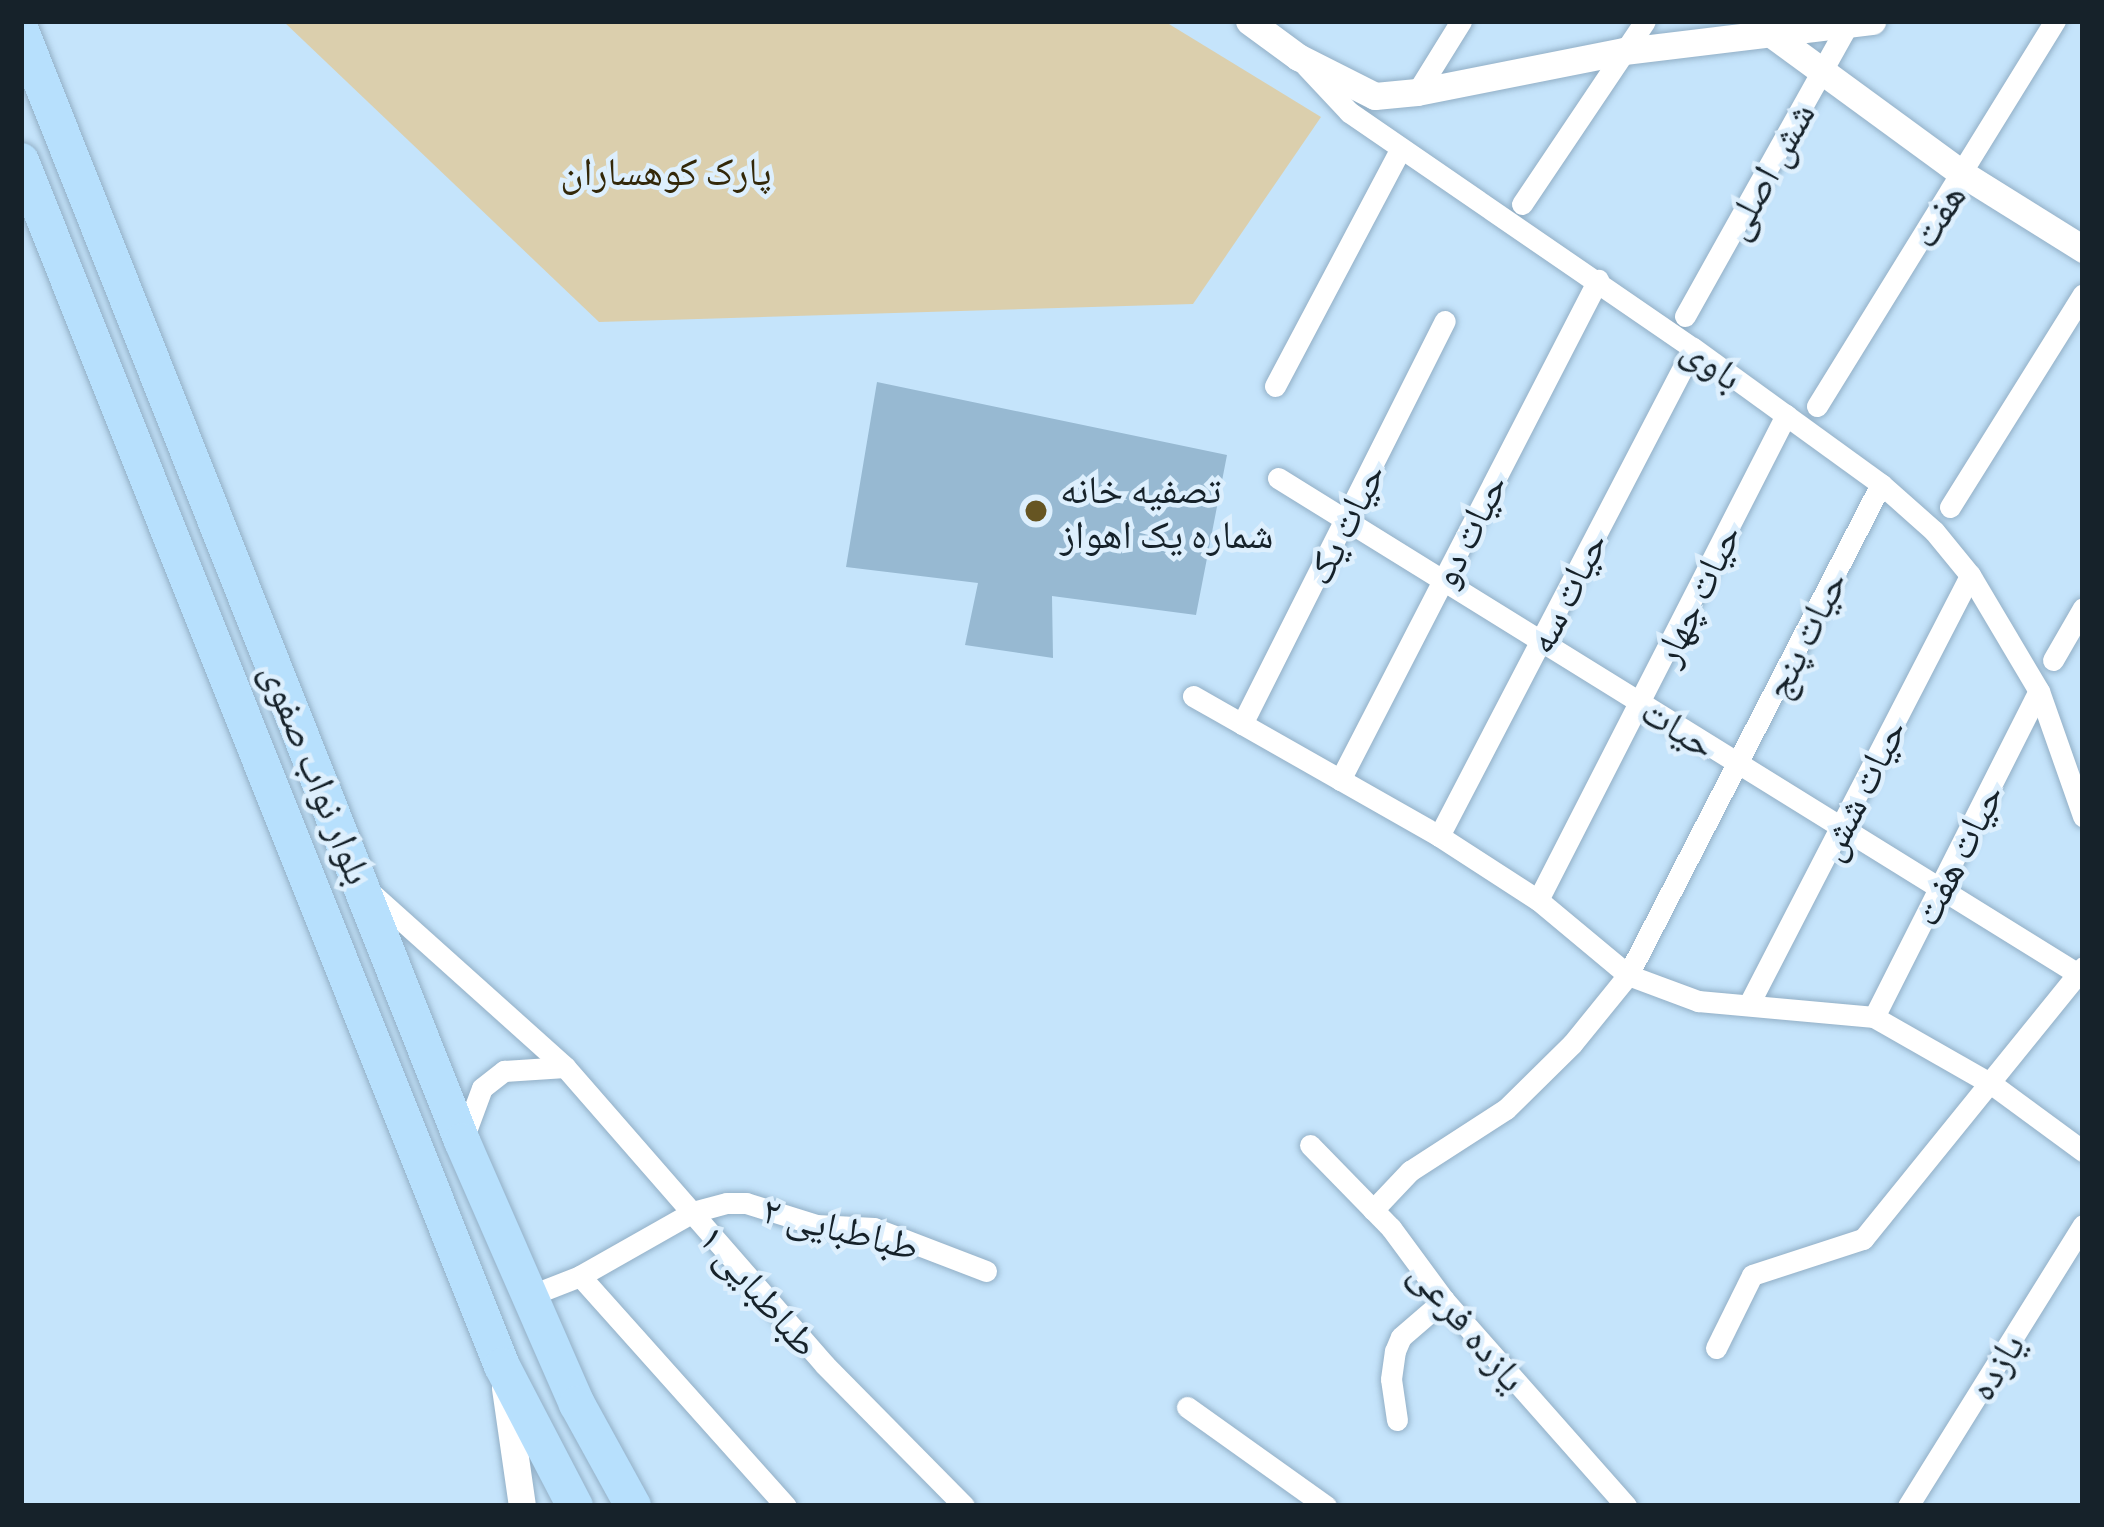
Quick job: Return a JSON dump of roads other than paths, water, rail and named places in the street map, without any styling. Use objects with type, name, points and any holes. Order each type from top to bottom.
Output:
[{"type":"main road","name":"بلوار نواب صفوی","points":[[21,31],[462,1142],[577,1404],[633,1506]]},
{"type":"main road","name":"بلوار نواب صفوی","points":[[21,161],[502,1366],[575,1506]]},
{"type":"street","points":[[1250,21],[1298,57],[1375,96],[1764,28],[1857,22]]},
{"type":"street","points":[[1417,92],[1461,21]]},
{"type":"street","points":[[1522,204],[1645,21]]},
{"type":"street","name":"هفت","points":[[1817,406],[2055,21]]},
{"type":"street","name":"شش اصلی","points":[[1685,316],[1821,74],[1857,22]]},
{"type":"street","points":[[1764,28],[1963,174],[2083,249]]},
{"type":"street","name":"باوی","points":[[1298,57],[1349,112],[1693,348],[1881,484],[1934,531],[1970,575],[2039,691],[2083,816]]},
{"type":"street","points":[[1275,386],[1401,148]]},
{"type":"street","name":"حیات دو","points":[[1340,780],[1598,280]]},
{"type":"street","points":[[1950,507],[2083,294]]},
{"type":"street","name":"حیات یک","points":[[1242,724],[1445,321]]},
{"type":"street","name":"حیات سه","points":[[1438,836],[1693,348]]},
{"type":"street","name":"حیات چهار","points":[[1538,900],[1786,415]]},
{"type":"street","name":"حیات","points":[[1278,478],[2081,971]]},
{"type":"street","name":"حیات پنج","points":[[1373,1210],[1410,1172],[1506,1109],[1572,1044],[1628,975],[1881,484]]},
{"type":"street","name":"حیات شش","points":[[1750,1002],[1970,575]]},
{"type":"street","points":[[2053,659],[2083,608]]},
{"type":"street","name":"حیات هفت","points":[[1874,1017],[2039,691]]},
{"type":"street","points":[[1193,696],[1438,836],[1538,900],[1628,975],[1698,1001],[1750,1002],[1874,1017],[1993,1085],[2083,1151]]},
{"type":"street","name":"طباطبایی ۱","points":[[363,886],[565,1067],[825,1365],[964,1506]]},
{"type":"street","points":[[1717,1348],[1752,1275],[1863,1239],[1993,1085],[2081,971]]},
{"type":"street","points":[[462,1142],[482,1088],[493,1079],[518,1069],[565,1067]]},
{"type":"street","name":"یازده فرعی","points":[[1310,1145],[1373,1210],[1444,1300],[1627,1506]]},
{"type":"street","name":"طباطبایی ۲","points":[[694,1212],[746,1203],[816,1225],[874,1228],[986,1271]]},
{"type":"street","points":[[529,1296],[580,1276],[694,1212]]},
{"type":"street","name":"یازده","points":[[1908,1506],[2083,1226]]},
{"type":"street","points":[[580,1276],[786,1506]]},
{"type":"street","points":[[1397,1420],[1391,1379],[1395,1351],[1401,1337],[1444,1300]]},
{"type":"street","points":[[502,1366],[522,1506]]},
{"type":"street","points":[[1187,1407],[1326,1506]]},
{"type":"place","name":"تصفیه خانه شماره یک اهواز","points":[[1036,511]]},
{"type":"park label","name":"پارک کوهساران","points":[[666,170]]}]
